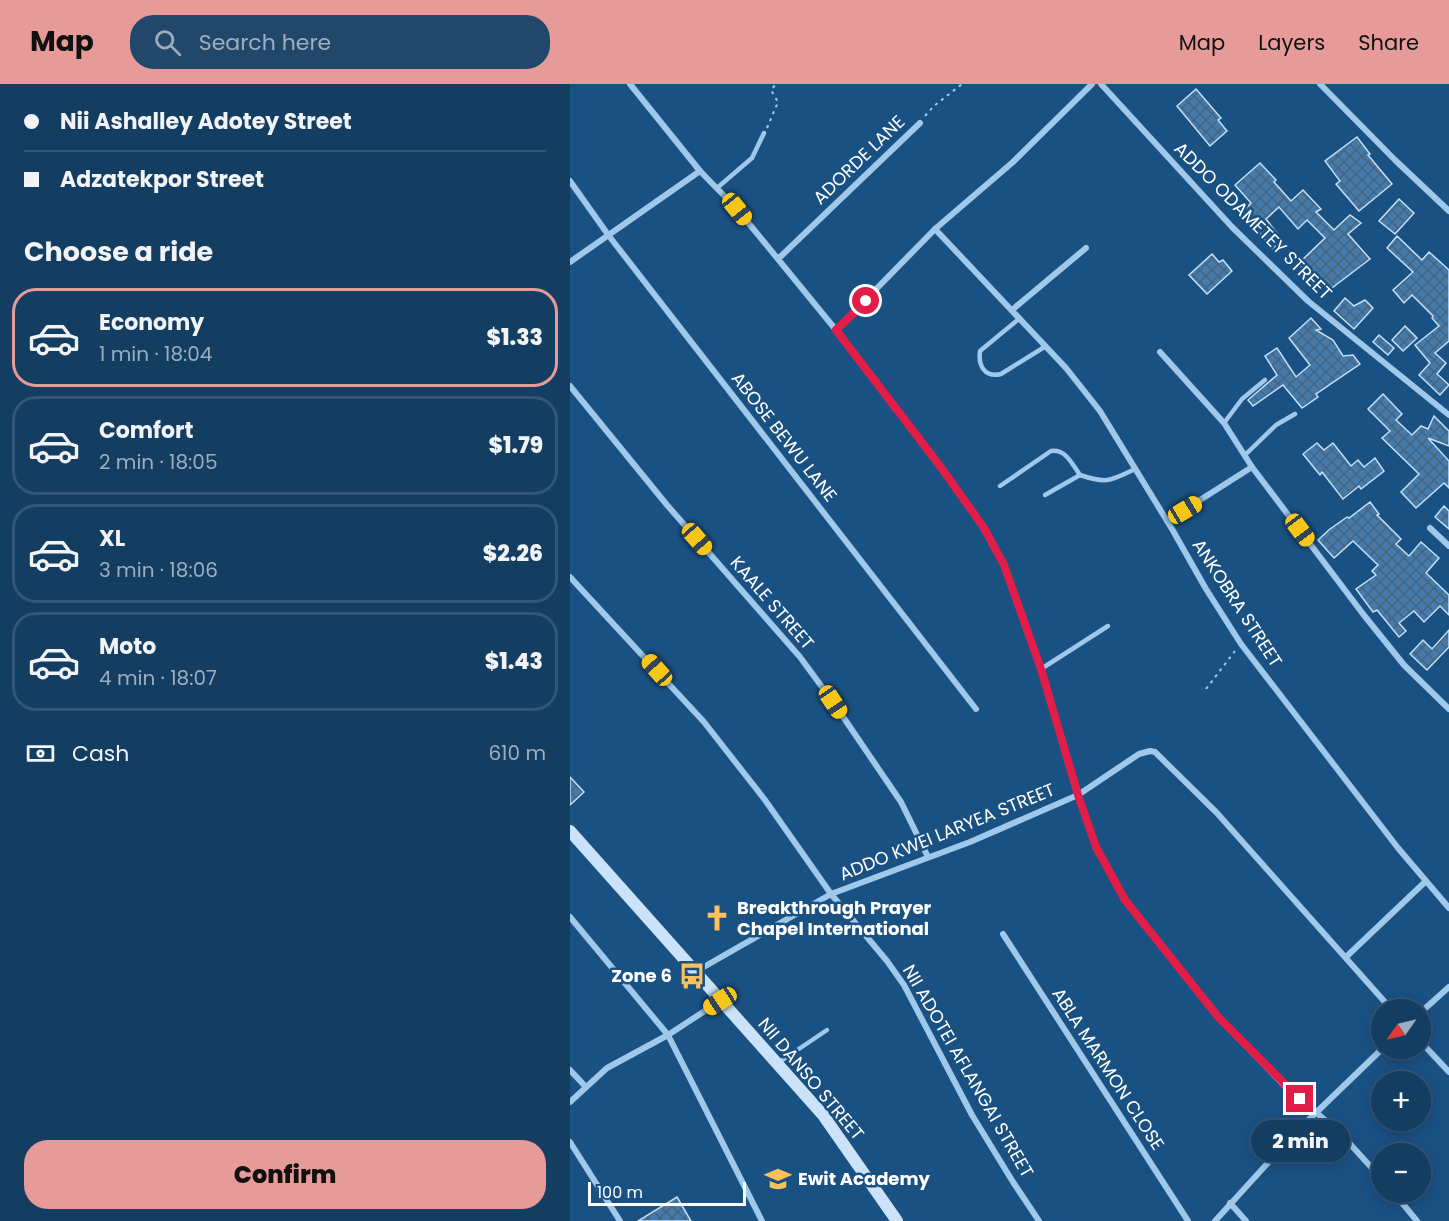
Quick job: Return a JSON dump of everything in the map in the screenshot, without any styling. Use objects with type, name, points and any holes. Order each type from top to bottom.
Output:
[{"type":"street","points":[[630,84],[700,171],[717,188],[836,330],[940,466],[984,528],[1004,565],[1041,669],[1078,795],[1096,847],[1125,900],[1219,1018],[1284,1085],[1339,1132],[1371,1167]]},
{"type":"street","points":[[836,330],[935,229],[1012,162],[1092,84]]},
{"type":"street","name":"ADDO ODAMETEY STREET","points":[[1101,84],[1232,227],[1308,301],[1449,415]]},
{"type":"street","points":[[1320,84],[1449,211]]},
{"type":"street","name":"ADORDE LANE","points":[[778,260],[920,123]]},
{"type":"street","points":[[570,262],[700,171]]},
{"type":"street","name":"ABOSE BEWU LANE","points":[[570,181],[609,236],[976,710]]},
{"type":"street","name":"ANKOBRA STREET","points":[[935,229],[1066,368],[1100,411],[1241,644],[1398,848],[1449,908]]},
{"type":"street","points":[[1012,310],[1086,248]]},
{"type":"street","points":[[1160,352],[1224,423],[1252,467],[1404,665],[1449,709]]},
{"type":"street","name":"KAALE STREET","points":[[570,386],[667,505],[806,666],[901,802],[928,857]]},
{"type":"street","points":[[1167,521],[1252,467]]},
{"type":"street","points":[[1430,528],[1449,546]]},
{"type":"street","name":"NII ADOTEI AFLANGAI STREET","points":[[570,578],[704,722],[765,800],[831,894],[887,961],[904,985],[972,1115],[1012,1182],[1039,1221]]},
{"type":"street","name":"ADDO KWEI LARYEA STREET","points":[[695,973],[831,894],[970,842],[1078,795],[1139,754],[1150,751],[1155,752],[1217,813],[1382,999]]},
{"type":"street","name":"NII DANSO STREET","points":[[570,831],[823,1115],[897,1221]]},
{"type":"street","points":[[1346,957],[1426,881]]},
{"type":"street","points":[[570,917],[668,1035],[762,1221]]},
{"type":"street","name":"ABLA MARMON CLOSE","points":[[1003,934],[1188,1221]]},
{"type":"street","points":[[1431,1003],[1449,987]]},
{"type":"street","points":[[570,1102],[607,1068],[668,1035],[720,1001]]},
{"type":"street","points":[[1431,1053],[1449,1072]]},
{"type":"street","points":[[1215,1221],[1315,1112],[1371,1059]]},
{"type":"street","points":[[570,1070],[585,1086]]},
{"type":"street","points":[[570,1142],[620,1221]]},
{"type":"street","points":[[1230,1203],[1246,1221]]},
{"type":"street","points":[[1402,1203],[1418,1221]]},
{"type":"lane","points":[[717,188],[752,158],[764,133]]},
{"type":"lane","points":[[1020,318],[980,351],[979,361],[982,368],[988,374],[1001,374],[1046,346]]},
{"type":"lane","points":[[1224,423],[1242,399],[1265,380]]},
{"type":"lane","points":[[1245,455],[1276,425],[1295,414]]},
{"type":"lane","points":[[1000,486],[1051,451],[1058,450],[1064,453],[1080,475],[1098,482],[1114,479],[1136,470]]},
{"type":"lane","points":[[1045,495],[1080,475]]},
{"type":"lane","points":[[1041,669],[1108,626]]},
{"type":"lane","points":[[778,1063],[827,1030]]},
{"type":"path","points":[[764,133],[778,102],[771,90],[776,84]]},
{"type":"path","name":"ADORDE LANE","points":[[920,123],[934,106],[962,84]]},
{"type":"path","points":[[1206,689],[1241,644]]},
{"type":"building","points":[[1196,89],[1221,118],[1218,120],[1227,131],[1210,146],[1177,106]]},
{"type":"building","points":[[1357,137],[1370,154],[1368,155],[1392,184],[1359,211],[1336,184],[1340,181],[1325,161]]},
{"type":"building","points":[[1260,163],[1291,201],[1303,190],[1321,209],[1316,212],[1334,230],[1350,215],[1361,223],[1348,234],[1370,259],[1328,291],[1314,272],[1310,276],[1298,264],[1325,238],[1307,220],[1298,229],[1279,207],[1266,219],[1283,241],[1272,249],[1259,232],[1262,230],[1243,211],[1251,203],[1235,185]]},
{"type":"building","points":[[1399,199],[1414,213],[1395,234],[1379,221]]},
{"type":"building","points":[[1397,236],[1422,260],[1429,252],[1449,270],[1449,341],[1435,353],[1446,363],[1437,374],[1449,385],[1440,395],[1419,375],[1430,363],[1415,345],[1439,326],[1432,318],[1433,316],[1412,295],[1404,303],[1393,290],[1413,272],[1387,248]]},
{"type":"building","points":[[1212,254],[1219,262],[1223,260],[1232,271],[1207,294],[1189,275]]},
{"type":"building","points":[[1345,298],[1354,306],[1365,300],[1373,308],[1354,329],[1334,311]]},
{"type":"building","points":[[1311,318],[1321,329],[1316,330],[1333,340],[1343,356],[1353,355],[1360,364],[1316,394],[1318,397],[1302,408],[1283,385],[1253,406],[1248,400],[1277,375],[1265,356],[1277,348],[1296,377],[1310,365],[1289,338]]},
{"type":"building","points":[[1405,326],[1417,338],[1403,351],[1392,340]]},
{"type":"building","points":[[1379,335],[1394,348],[1388,355],[1373,342]]},
{"type":"building","points":[[1383,394],[1402,414],[1396,420],[1412,435],[1421,426],[1428,429],[1434,416],[1449,431],[1449,446],[1428,438],[1449,461],[1449,488],[1444,483],[1416,508],[1401,492],[1419,474],[1382,438],[1390,431],[1368,409]]},
{"type":"building","points":[[1317,443],[1324,450],[1333,443],[1351,466],[1358,460],[1364,467],[1375,458],[1384,471],[1361,489],[1359,486],[1343,499],[1322,472],[1320,475],[1303,454]]},
{"type":"building","points":[[1370,502],[1379,514],[1377,515],[1401,539],[1396,544],[1409,556],[1421,542],[1439,558],[1426,573],[1449,595],[1449,615],[1440,606],[1424,622],[1414,611],[1399,623],[1406,631],[1399,637],[1377,610],[1373,612],[1356,589],[1376,575],[1372,571],[1378,565],[1353,541],[1334,558],[1318,540],[1330,529]]},
{"type":"building","points":[[1444,506],[1449,511],[1449,529],[1435,517]]},
{"type":"building","points":[[1449,630],[1449,647],[1427,670],[1410,654],[1423,640],[1432,649]]},
{"type":"building","points":[[570,777],[584,792],[570,805]]},
{"type":"building","points":[[677,1197],[691,1221],[638,1221]]},
{"type":"place","name":"Breakthrough Prayer Chapel International","points":[[717,918]]},
{"type":"place","name":"Zone 6","points":[[692,976]]},
{"type":"place","name":"Ewit Academy","points":[[778,1179]]},
{"type":"route","points":[[866,301],[836,330],[940,466],[984,528],[1004,565],[1041,669],[1078,795],[1096,847],[1125,900],[1155,940],[1219,1018],[1300,1099]]}]
